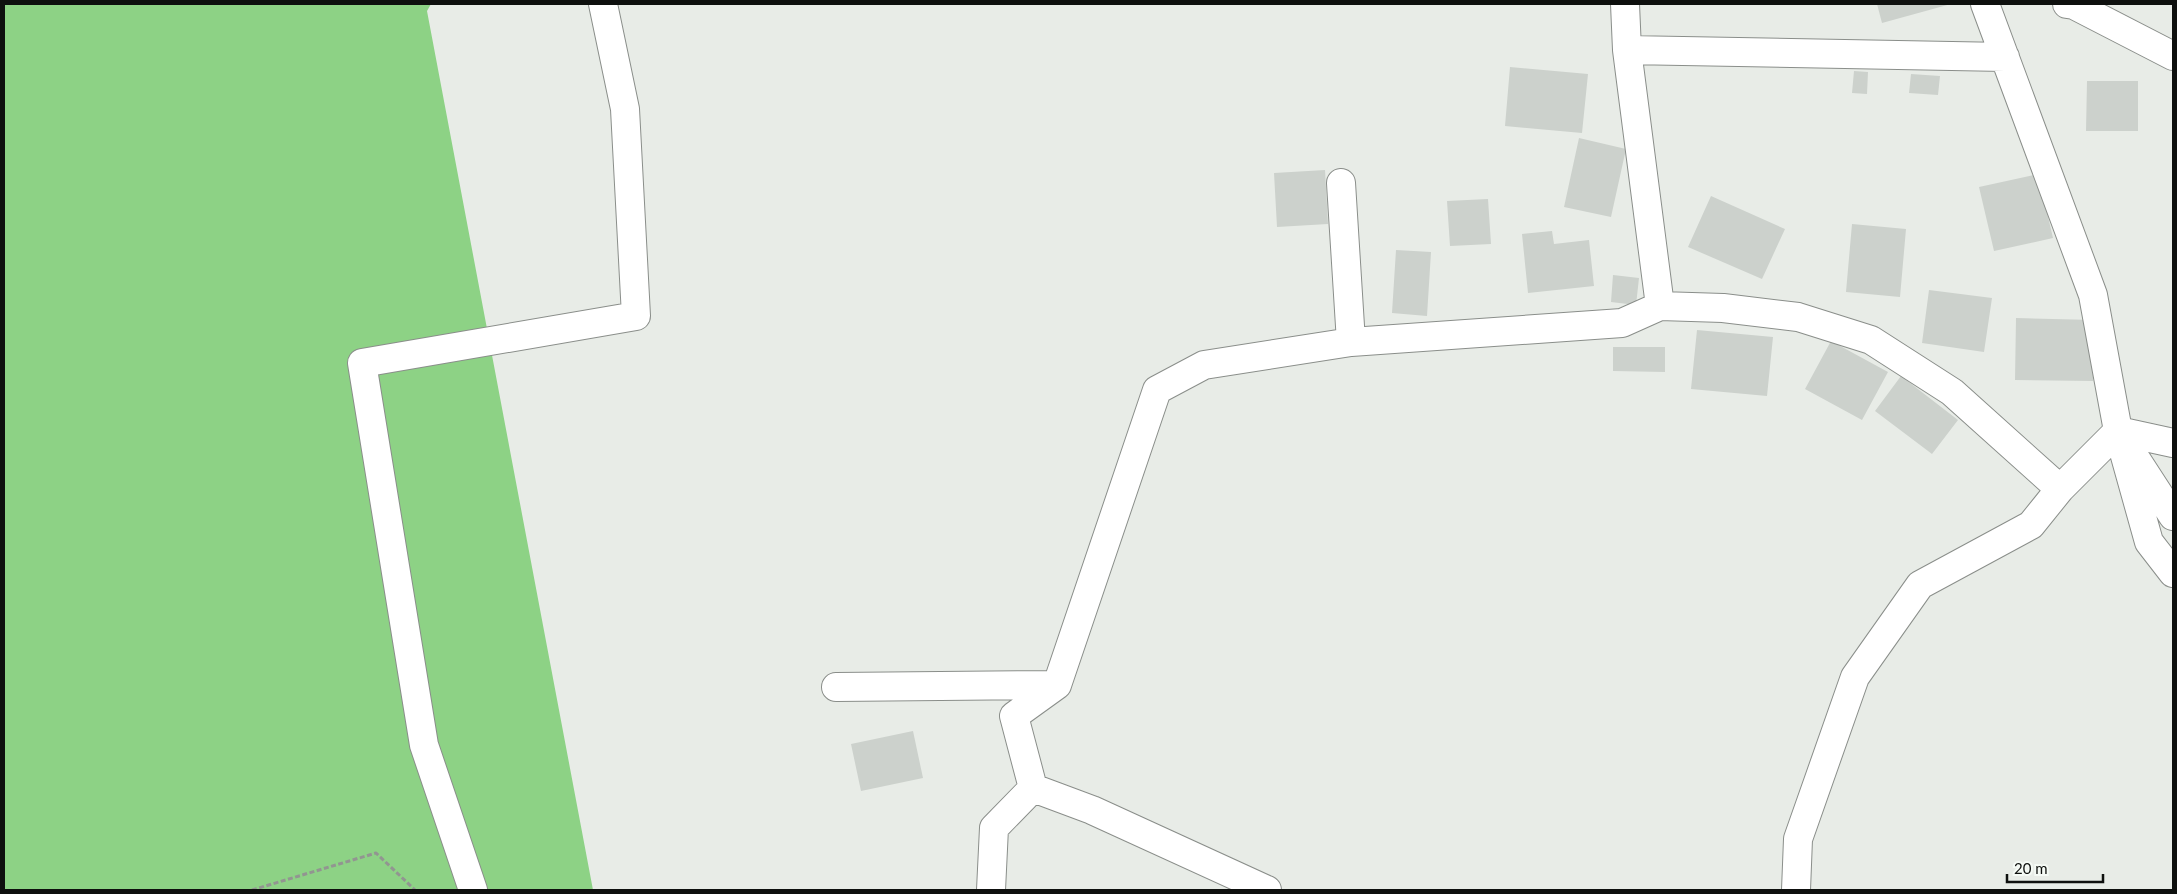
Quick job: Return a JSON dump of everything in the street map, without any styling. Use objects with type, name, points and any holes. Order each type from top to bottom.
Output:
[{"type":"street","points":[[473,890],[424,745],[362,363],[636,316],[625,109],[603,4]]},
{"type":"street","points":[[1624,4],[1627,50],[1660,306]]},
{"type":"street","points":[[1985,4],[2093,295],[2118,431],[2149,542],[2173,573]]},
{"type":"street","points":[[2067,4],[2074,5],[2173,56]]},
{"type":"street","points":[[1627,50],[2005,57]]},
{"type":"street","points":[[1340,183],[1351,342]]},
{"type":"street","points":[[1034,788],[1014,716],[1057,685],[1157,390],[1204,365],[1351,342],[1622,322],[1660,306],[1722,308],[1798,317],[1871,340],[1952,392],[2060,489]]},
{"type":"street","points":[[2118,431],[2173,442]]},
{"type":"street","points":[[1796,890],[1798,839],[1855,677],[1920,585],[2031,526],[2060,489],[2118,431]]},
{"type":"street","points":[[2118,431],[2173,516]]},
{"type":"street","points":[[836,687],[1057,685]]},
{"type":"street","points":[[990,890],[994,828],[1034,788]]},
{"type":"street","points":[[1034,788],[1092,810],[1267,890]]},
{"type":"path","points":[[252,890],[376,853],[415,890]]},
{"type":"green space","points":[[4,4],[431,4],[427,11],[593,890],[4,890]]},
{"type":"building","points":[[1877,4],[1951,4],[1882,23]]},
{"type":"building","points":[[1510,67],[1588,74],[1582,133],[1505,126]]},
{"type":"building","points":[[1854,71],[1868,72],[1867,94],[1852,93]]},
{"type":"building","points":[[1911,74],[1940,76],[1938,95],[1909,93]]},
{"type":"building","points":[[2087,81],[2138,81],[2138,131],[2086,131]]},
{"type":"building","points":[[1579,138],[1626,149],[1611,217],[1564,207]]},
{"type":"building","points":[[1325,170],[1328,224],[1277,227],[1274,173]]},
{"type":"building","points":[[2038,174],[2053,238],[1994,251],[1979,187]]},
{"type":"building","points":[[1711,196],[1785,229],[1762,279],[1688,247]]},
{"type":"building","points":[[1488,199],[1491,244],[1450,246],[1447,201]]},
{"type":"building","points":[[1852,224],[1906,229],[1900,297],[1846,292]]},
{"type":"building","points":[[1552,231],[1554,244],[1589,240],[1594,286],[1528,293],[1522,234]]},
{"type":"building","points":[[1396,250],[1431,252],[1427,316],[1392,313]]},
{"type":"building","points":[[1613,275],[1639,278],[1636,305],[1611,302]]},
{"type":"building","points":[[1929,290],[1992,298],[1984,352],[1922,343]]},
{"type":"building","points":[[2016,318],[2094,320],[2093,381],[2015,380]]},
{"type":"building","points":[[1697,330],[1773,337],[1767,396],[1691,389]]},
{"type":"building","points":[[1831,341],[1888,372],[1862,420],[1805,389]]},
{"type":"building","points":[[1613,347],[1665,347],[1665,372],[1613,371]]},
{"type":"building","points":[[1901,376],[1958,420],[1932,454],[1875,411]]},
{"type":"building","points":[[913,731],[923,778],[861,791],[851,744]]}]
